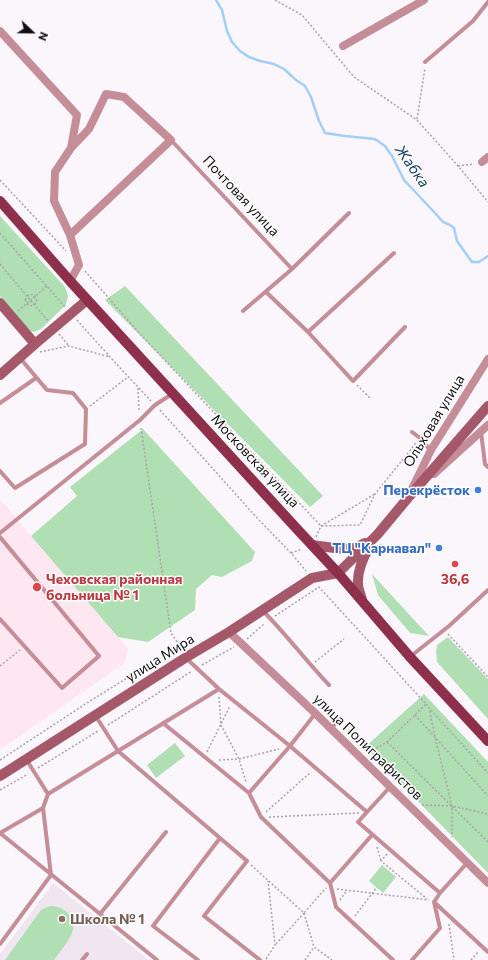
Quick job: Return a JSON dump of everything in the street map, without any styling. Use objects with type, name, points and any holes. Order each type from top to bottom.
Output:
[{"type":"main road","name":"Московская улица","points":[[0,201],[70,281],[338,573],[410,657],[488,741]]},
{"type":"street","points":[[343,46],[424,0]]},
{"type":"street","name":"Почтовая улица","points":[[0,31],[77,115],[71,148]]},
{"type":"street","name":"Почтовая улица","points":[[70,281],[79,265],[70,234],[54,201],[55,172],[71,148],[89,129],[106,94],[124,96],[170,140]]},
{"type":"street","points":[[70,234],[170,140]]},
{"type":"street","points":[[0,375],[19,358],[38,348],[54,328],[88,300]]},
{"type":"street","points":[[0,303],[38,348]]},
{"type":"street","name":"Ольховая улица","points":[[407,498],[431,450],[488,359]]},
{"type":"street","name":"Ольховая улица","points":[[338,573],[373,539],[488,406]]},
{"type":"street","name":"Ольховая улица","points":[[407,498],[488,425]]},
{"type":"street","points":[[312,545],[342,549],[355,548],[373,539]]},
{"type":"street","points":[[362,600],[358,585],[359,570],[363,557],[373,539]]},
{"type":"street","name":"улица Мира","points":[[0,776],[312,578],[338,573]]},
{"type":"street","name":"улица Полиграфистов","points":[[229,632],[316,713],[488,883]]},
{"type":"lane","points":[[425,62],[473,22],[488,2]]},
{"type":"lane","name":"Почтовая улица","points":[[170,140],[292,269]]},
{"type":"lane","points":[[243,311],[292,269],[349,213]]},
{"type":"lane","points":[[308,332],[394,253]]},
{"type":"lane","points":[[266,292],[308,332],[353,381],[405,327]]},
{"type":"lane","points":[[0,471],[15,488],[85,444],[86,410],[73,393],[47,390],[19,358]]},
{"type":"lane","points":[[0,403],[36,378]]},
{"type":"lane","points":[[0,533],[140,420],[156,405],[173,393]]},
{"type":"lane","points":[[480,431],[485,464],[488,466]]},
{"type":"lane","points":[[412,432],[431,450]]},
{"type":"lane","points":[[0,537],[99,656],[62,688],[0,619]]},
{"type":"lane","points":[[410,657],[449,626],[488,590]]},
{"type":"lane","points":[[262,610],[329,685]]},
{"type":"lane","points":[[185,658],[367,812]]},
{"type":"lane","points":[[0,944],[51,874],[42,808],[48,794],[219,688]]},
{"type":"lane","points":[[249,793],[290,746],[316,713]]},
{"type":"lane","points":[[95,715],[118,751],[246,861],[204,916],[260,960]]},
{"type":"lane","points":[[331,728],[337,722]]},
{"type":"lane","points":[[163,723],[249,793],[261,817],[330,883],[336,907],[393,960]]},
{"type":"lane","points":[[26,759],[48,794]]},
{"type":"lane","points":[[390,787],[358,822],[440,893]]},
{"type":"lane","points":[[42,808],[0,833],[157,960]]},
{"type":"lane","points":[[100,914],[166,832]]},
{"type":"lane","points":[[330,883],[373,836]]},
{"type":"lane","points":[[198,960],[153,926],[220,838]]},
{"type":"lane","points":[[412,960],[440,928],[434,902],[440,893],[468,863]]},
{"type":"lane","points":[[434,902],[488,952]]},
{"type":"lane","points":[[82,960],[87,954]]},
{"type":"path","points":[[275,0],[302,15],[354,77],[417,120],[488,202]]},
{"type":"path","points":[[417,120],[425,62]]},
{"type":"path","points":[[458,166],[485,159]]},
{"type":"path","points":[[0,233],[128,377],[156,405],[312,578]]},
{"type":"path","points":[[0,264],[69,346]]},
{"type":"path","points":[[12,317],[47,286]]},
{"type":"path","points":[[27,296],[30,294],[35,296]]},
{"type":"path","points":[[27,296],[25,301],[27,304]]},
{"type":"path","points":[[27,304],[32,306],[36,304],[37,299],[35,296]]},
{"type":"path","points":[[140,334],[321,526],[360,525],[375,494],[420,438]]},
{"type":"path","points":[[38,348],[69,346],[110,357]]},
{"type":"path","points":[[86,410],[128,377]]},
{"type":"path","points":[[353,381],[370,398]]},
{"type":"path","points":[[0,760],[90,701],[179,646],[171,633],[140,420],[138,388]]},
{"type":"path","points":[[321,526],[375,494]]},
{"type":"path","points":[[0,790],[103,728],[197,668],[241,644],[270,619],[319,587],[488,774]]},
{"type":"path","points":[[449,626],[448,634],[488,677]]},
{"type":"path","points":[[311,666],[344,639]]},
{"type":"path","points":[[0,666],[25,646]]},
{"type":"path","points":[[219,688],[221,725],[239,759],[249,793]]},
{"type":"path","points":[[233,700],[207,759],[239,759],[290,746]]},
{"type":"path","points":[[360,757],[387,742],[426,704]]},
{"type":"path","points":[[429,708],[452,806],[452,847]]},
{"type":"path","points":[[415,715],[488,796]]},
{"type":"path","points":[[387,742],[488,842]]},
{"type":"path","points":[[261,817],[315,768]]},
{"type":"path","points":[[422,805],[452,806],[488,814]]},
{"type":"path","points":[[261,817],[367,812]]},
{"type":"path","points":[[373,836],[380,861],[428,900]]},
{"type":"path","points":[[380,861],[390,851]]},
{"type":"path","points":[[246,861],[304,913],[314,947],[332,960]]},
{"type":"path","points":[[268,880],[275,945]]},
{"type":"path","points":[[265,960],[275,945],[330,883]]},
{"type":"path","points":[[351,920],[377,887]]},
{"type":"path","points":[[332,888],[434,902]]},
{"type":"path","points":[[336,907],[347,890]]},
{"type":"path","points":[[447,915],[454,960]]},
{"type":"path","points":[[305,960],[314,947]]},
{"type":"path","points":[[471,960],[483,948]]},
{"type":"shaded area","name":"Чеховская районная больница № 1","points":[[0,499],[128,648],[126,662],[0,750]]},
{"type":"shaded area","name":"Школа № 1","points":[[53,883],[149,960],[0,960],[0,954]]},
{"type":"green space","points":[[0,216],[65,287],[68,296],[66,305],[41,329],[34,332],[28,330],[0,296]]},
{"type":"green space","points":[[125,286],[323,496],[310,507],[105,300]]},
{"type":"green space","points":[[143,429],[255,552],[252,561],[222,577],[212,575],[196,589],[195,610],[148,642],[118,637],[31,536],[77,496],[70,487]]},
{"type":"green space","points":[[372,574],[429,636],[410,633],[378,595]]},
{"type":"green space","points":[[448,637],[488,679],[488,719],[437,662],[437,645]]},
{"type":"green space","points":[[424,694],[488,762],[488,873],[365,747]]},
{"type":"green space","points":[[175,743],[185,756],[156,778],[147,765]]},
{"type":"green space","points":[[382,865],[396,877],[383,893],[369,881]]},
{"type":"green space","points":[[50,906],[55,906],[68,913],[72,919],[73,925],[73,931],[70,937],[54,960],[5,960],[41,910]]},
{"type":"waterway","name":"Жабка","points":[[216,0],[222,10],[227,31],[232,42],[240,51],[249,57],[274,64],[284,69],[305,86],[311,97],[319,121],[325,133],[375,139],[385,146],[392,156],[404,180],[443,222],[454,228],[457,241],[472,262],[479,262],[488,256]]},
{"type":"place","name":"Перекрёсток","points":[[478,490]]},
{"type":"place","name":"ТЦ \"Карнавал\"","points":[[439,548]]},
{"type":"place","name":"36,6","points":[[455,564]]},
{"type":"place","name":"Чеховская районная больница № 1","points":[[37,587]]},
{"type":"place","name":"Школа № 1","points":[[62,919]]}]
